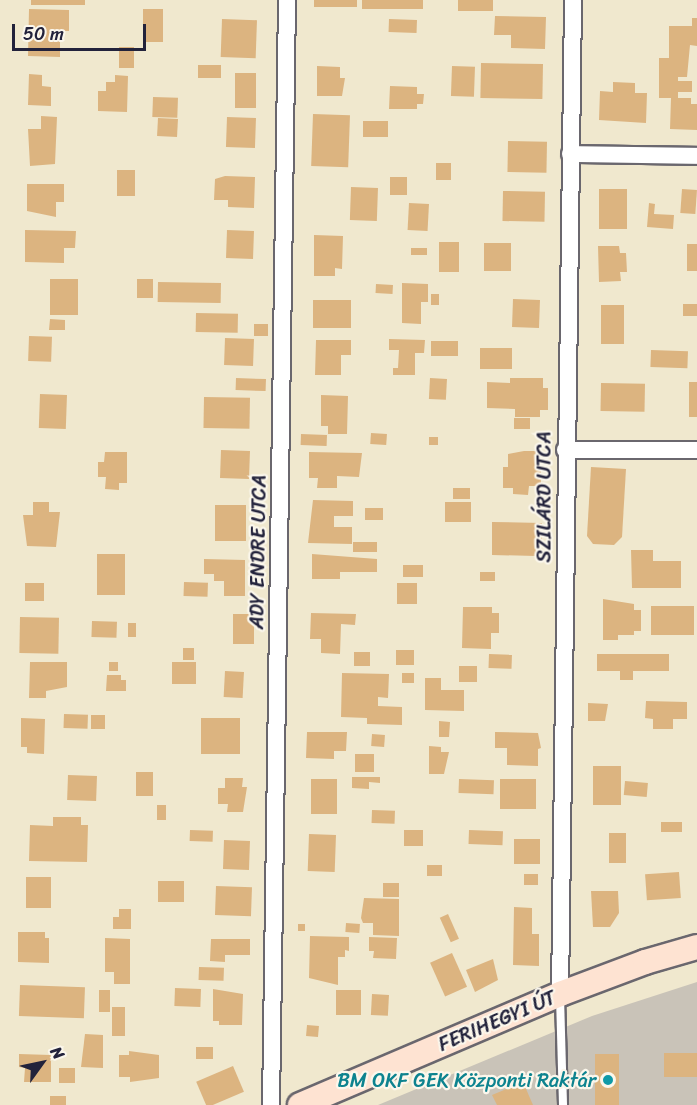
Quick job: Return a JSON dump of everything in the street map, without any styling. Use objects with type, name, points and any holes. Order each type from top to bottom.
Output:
[{"type":"main road","name":"FERIHEGYI ÚT","points":[[301,1105],[560,994],[645,962],[697,947]]},
{"type":"street","name":"ADY ENDRE UTCA","points":[[271,1105],[286,0]]},
{"type":"street","name":"SZILÁRD UTCA","points":[[560,994],[565,450],[573,0]]},
{"type":"street","points":[[570,154],[697,156]]},
{"type":"street","points":[[565,450],[697,450]]},
{"type":"lane","points":[[560,994],[563,1105]]},
{"type":"shaded area","points":[[697,982],[697,1105],[378,1105],[592,1016]]},
{"type":"building","points":[[31,0],[85,0],[85,5],[31,5]]},
{"type":"building","points":[[314,0],[357,0],[357,7],[314,7]]},
{"type":"building","points":[[362,0],[423,0],[423,9],[362,9]]},
{"type":"building","points":[[458,0],[493,0],[493,11],[458,11]]},
{"type":"building","points":[[29,9],[69,10],[69,31],[60,31],[60,57],[28,56]]},
{"type":"building","points":[[143,9],[163,9],[163,42],[143,42]]},
{"type":"building","points":[[495,16],[546,17],[545,49],[511,48],[511,35],[494,35]]},
{"type":"building","points":[[692,18],[697,18],[697,46],[690,45],[687,77],[678,77],[678,81],[692,81],[692,92],[678,92],[678,98],[691,98],[691,104],[697,104],[697,130],[670,129],[671,98],[659,98],[659,58],[669,58],[669,26],[692,26]]},
{"type":"building","points":[[222,19],[257,20],[256,58],[221,57]]},
{"type":"building","points":[[389,19],[417,20],[417,33],[389,32]]},
{"type":"building","points":[[119,47],[134,47],[134,68],[119,68]]},
{"type":"building","points":[[481,63],[543,64],[542,99],[480,98]]},
{"type":"building","points":[[198,65],[221,65],[221,78],[198,78]]},
{"type":"building","points":[[317,66],[340,67],[340,78],[345,78],[342,96],[317,96]]},
{"type":"building","points":[[452,66],[475,67],[474,97],[451,96]]},
{"type":"building","points":[[235,73],[256,73],[256,108],[235,108]]},
{"type":"building","points":[[29,74],[42,75],[42,86],[51,87],[51,106],[28,105]]},
{"type":"building","points":[[115,75],[128,76],[127,112],[98,111],[98,91],[106,91],[106,82],[115,82]]},
{"type":"building","points":[[613,82],[635,83],[635,93],[647,93],[646,123],[599,120],[600,91],[613,92]]},
{"type":"building","points":[[390,86],[417,87],[417,94],[424,94],[423,104],[417,104],[417,109],[389,109]]},
{"type":"building","points":[[153,97],[178,98],[177,118],[152,117]]},
{"type":"building","points":[[313,114],[350,115],[348,167],[311,166]]},
{"type":"building","points":[[41,116],[57,117],[55,164],[30,166],[28,129],[41,129]]},
{"type":"building","points":[[227,117],[256,118],[255,148],[226,147]]},
{"type":"building","points":[[158,118],[178,119],[177,137],[157,136]]},
{"type":"building","points":[[363,121],[388,121],[388,137],[363,137]]},
{"type":"building","points":[[508,141],[547,142],[546,173],[507,172]]},
{"type":"building","points":[[436,163],[451,163],[451,180],[436,180]]},
{"type":"building","points":[[117,170],[135,170],[135,196],[117,196]]},
{"type":"building","points":[[225,176],[255,177],[254,208],[228,207],[228,200],[214,200],[215,179]]},
{"type":"building","points":[[390,177],[407,177],[407,195],[390,195]]},
{"type":"building","points":[[27,184],[64,184],[64,202],[56,202],[56,217],[27,211]]},
{"type":"building","points":[[351,187],[378,188],[377,221],[350,220]]},
{"type":"building","points":[[599,189],[627,189],[627,229],[599,229]]},
{"type":"building","points":[[682,189],[697,190],[695,214],[680,213]]},
{"type":"building","points":[[503,191],[545,192],[544,222],[502,221]]},
{"type":"building","points":[[409,203],[429,204],[428,231],[408,230]]},
{"type":"building","points":[[649,203],[655,204],[654,214],[674,215],[673,229],[647,227]]},
{"type":"building","points":[[25,230],[76,231],[75,248],[64,248],[64,263],[25,262]]},
{"type":"building","points":[[227,230],[254,231],[253,259],[226,258]]},
{"type":"building","points":[[314,235],[343,236],[342,269],[335,268],[335,276],[314,276]]},
{"type":"building","points":[[439,242],[459,242],[459,272],[439,272]]},
{"type":"building","points":[[484,243],[511,243],[511,271],[484,271]]},
{"type":"building","points":[[687,244],[697,244],[697,271],[687,271]]},
{"type":"building","points":[[598,246],[619,246],[620,253],[626,253],[627,272],[620,272],[621,281],[599,282]]},
{"type":"building","points":[[411,248],[427,248],[427,255],[411,255]]},
{"type":"building","points":[[50,279],[78,279],[78,315],[50,315]]},
{"type":"building","points":[[137,279],[153,279],[153,298],[137,298]]},
{"type":"building","points":[[158,282],[221,283],[221,303],[158,302]]},
{"type":"building","points":[[402,283],[428,284],[428,302],[421,302],[421,324],[402,323]]},
{"type":"building","points":[[376,284],[393,285],[393,294],[376,293]]},
{"type":"building","points":[[431,294],[439,294],[439,305],[431,305]]},
{"type":"building","points":[[513,299],[540,300],[539,328],[512,327]]},
{"type":"building","points":[[313,300],[351,300],[351,328],[313,328]]},
{"type":"building","points":[[683,304],[697,304],[697,316],[683,316]]},
{"type":"building","points":[[601,305],[624,305],[624,344],[601,344]]},
{"type":"building","points":[[196,313],[238,314],[238,333],[196,332]]},
{"type":"building","points":[[50,319],[65,320],[65,330],[49,330]]},
{"type":"building","points":[[254,324],[268,324],[268,336],[254,336]]},
{"type":"building","points":[[29,336],[52,337],[51,362],[28,361]]},
{"type":"building","points":[[225,338],[254,339],[253,366],[224,365]]},
{"type":"building","points":[[389,339],[425,340],[424,353],[415,353],[415,375],[393,375],[393,368],[398,368],[399,350],[389,350]]},
{"type":"building","points":[[316,340],[351,340],[351,355],[341,355],[341,375],[315,375]]},
{"type":"building","points":[[431,341],[458,341],[458,356],[431,356]]},
{"type":"building","points":[[480,348],[512,348],[512,369],[480,369]]},
{"type":"building","points":[[651,350],[688,351],[687,368],[650,367]]},
{"type":"building","points":[[236,378],[266,379],[266,391],[236,390]]},
{"type":"building","points":[[430,378],[447,379],[446,400],[429,399]]},
{"type":"building","points":[[510,378],[543,378],[543,388],[548,388],[548,410],[540,410],[540,417],[515,417],[515,409],[487,408],[487,382],[510,383]]},
{"type":"building","points":[[689,382],[697,382],[697,417],[689,417]]},
{"type":"building","points":[[601,383],[645,384],[645,412],[601,411]]},
{"type":"building","points":[[40,394],[67,395],[66,429],[39,428]]},
{"type":"building","points":[[321,395],[348,396],[347,434],[328,434],[328,426],[321,426]]},
{"type":"building","points":[[204,397],[250,398],[249,429],[203,428]]},
{"type":"building","points":[[514,418],[530,418],[530,429],[514,429]]},
{"type":"building","points":[[371,433],[387,434],[386,445],[370,444]]},
{"type":"building","points":[[301,434],[327,435],[327,446],[301,445]]},
{"type":"building","points":[[429,437],[438,437],[438,445],[429,445]]},
{"type":"building","points":[[221,450],[250,451],[249,479],[220,478]]},
{"type":"building","points":[[541,451],[541,486],[529,486],[528,495],[513,494],[513,488],[503,488],[503,467],[508,467],[508,454]]},
{"type":"building","points":[[105,452],[127,452],[127,483],[119,483],[119,490],[105,489],[106,477],[98,477],[98,462],[104,462]]},
{"type":"building","points":[[309,452],[362,453],[359,477],[337,476],[337,488],[317,488],[318,478],[309,478]]},
{"type":"building","points":[[591,467],[626,469],[622,537],[614,545],[593,544],[587,536]]},
{"type":"building","points":[[453,488],[470,488],[470,499],[453,499]]},
{"type":"building","points":[[313,500],[353,501],[353,516],[334,516],[334,527],[352,527],[352,544],[308,543]]},
{"type":"building","points":[[33,502],[49,502],[49,512],[60,512],[56,547],[27,546],[23,515],[33,515]]},
{"type":"building","points":[[445,502],[471,502],[471,522],[445,522]]},
{"type":"building","points":[[215,505],[246,505],[246,541],[215,541]]},
{"type":"building","points":[[365,508],[383,508],[383,520],[365,520]]},
{"type":"building","points":[[492,522],[542,523],[542,541],[537,541],[536,556],[492,555]]},
{"type":"building","points":[[353,542],[377,542],[377,552],[353,552]]},
{"type":"building","points":[[631,550],[653,550],[653,561],[681,561],[681,588],[632,588]]},
{"type":"building","points":[[97,554],[125,554],[125,595],[97,595]]},
{"type":"building","points":[[312,554],[377,559],[377,572],[340,572],[340,579],[312,579]]},
{"type":"building","points":[[204,559],[245,560],[245,596],[224,596],[224,581],[214,581],[214,574],[204,574]]},
{"type":"building","points":[[403,565],[423,565],[423,577],[403,577]]},
{"type":"building","points":[[480,572],[495,572],[495,581],[480,581]]},
{"type":"building","points":[[184,582],[208,583],[207,597],[184,596]]},
{"type":"building","points":[[25,583],[44,583],[44,601],[25,601]]},
{"type":"building","points":[[397,583],[417,583],[417,604],[397,604]]},
{"type":"building","points":[[603,599],[634,604],[634,610],[641,610],[641,631],[634,631],[634,635],[618,635],[618,640],[603,640]]},
{"type":"building","points":[[651,606],[694,606],[694,635],[651,635]]},
{"type":"building","points":[[463,607],[492,607],[492,613],[499,613],[499,633],[491,633],[491,649],[462,648]]},
{"type":"building","points":[[311,613],[356,614],[355,625],[341,624],[340,654],[321,653],[321,639],[310,639]]},
{"type":"building","points":[[233,614],[254,614],[254,644],[233,644]]},
{"type":"building","points":[[20,617],[59,618],[58,654],[19,653]]},
{"type":"building","points":[[92,621],[117,622],[116,638],[91,637]]},
{"type":"building","points":[[128,623],[136,623],[136,637],[128,637]]},
{"type":"building","points":[[183,648],[194,648],[194,660],[183,660]]},
{"type":"building","points":[[396,650],[414,650],[414,665],[396,665]]},
{"type":"building","points":[[354,652],[370,652],[370,666],[354,666]]},
{"type":"building","points":[[489,654],[512,655],[511,669],[489,668]]},
{"type":"building","points":[[597,654],[669,654],[669,671],[633,671],[633,680],[620,680],[620,671],[597,671]]},
{"type":"building","points":[[30,662],[67,662],[67,687],[46,691],[46,698],[29,698]]},
{"type":"building","points":[[109,662],[118,662],[118,671],[109,671]]},
{"type":"building","points":[[172,662],[196,662],[196,684],[172,684]]},
{"type":"building","points":[[459,666],[477,666],[477,682],[459,682]]},
{"type":"building","points":[[225,671],[244,672],[243,698],[224,697]]},
{"type":"building","points":[[342,673],[389,674],[388,698],[378,697],[378,706],[402,707],[402,725],[367,724],[367,718],[341,717]]},
{"type":"building","points":[[402,673],[414,673],[414,683],[402,683]]},
{"type":"building","points":[[107,675],[121,675],[121,680],[126,680],[126,691],[106,691]]},
{"type":"building","points":[[425,678],[441,678],[441,690],[464,690],[464,711],[425,710]]},
{"type":"building","points":[[646,701],[687,702],[687,719],[673,719],[673,729],[653,729],[653,719],[645,718]]},
{"type":"building","points":[[588,703],[608,704],[605,721],[588,721]]},
{"type":"building","points":[[64,714],[88,715],[87,729],[64,728]]},
{"type":"building","points":[[91,715],[105,715],[105,729],[91,729]]},
{"type":"building","points":[[21,718],[45,719],[44,754],[27,753],[27,747],[21,747]]},
{"type":"building","points":[[201,718],[240,718],[240,754],[201,754]]},
{"type":"building","points":[[439,721],[450,722],[449,737],[439,737]]},
{"type":"building","points":[[307,732],[347,732],[346,751],[334,751],[334,759],[306,758]]},
{"type":"building","points":[[495,732],[538,733],[541,748],[538,749],[538,766],[507,765],[507,748],[495,748]]},
{"type":"building","points":[[372,734],[385,735],[384,747],[371,746]]},
{"type":"building","points":[[429,746],[441,747],[441,752],[449,752],[444,774],[429,774]]},
{"type":"building","points":[[355,754],[374,754],[374,772],[355,772]]},
{"type":"building","points":[[593,766],[621,766],[621,805],[593,805]]},
{"type":"building","points":[[136,772],[153,772],[153,796],[136,796]]},
{"type":"building","points":[[68,775],[97,776],[96,801],[67,800]]},
{"type":"building","points":[[352,777],[380,777],[380,783],[369,782],[369,789],[352,788]]},
{"type":"building","points":[[225,778],[243,778],[242,787],[247,787],[243,812],[227,812],[228,804],[218,804],[218,788],[225,788]]},
{"type":"building","points":[[311,779],[337,779],[337,814],[311,814]]},
{"type":"building","points":[[459,779],[494,780],[493,794],[459,793]]},
{"type":"building","points":[[500,779],[536,779],[536,809],[500,809]]},
{"type":"building","points":[[625,781],[648,783],[647,797],[624,795]]},
{"type":"building","points":[[157,805],[166,805],[166,820],[157,820]]},
{"type":"building","points":[[372,810],[395,811],[395,824],[372,823]]},
{"type":"building","points":[[53,817],[81,817],[81,825],[88,825],[87,862],[29,861],[30,825],[53,826]]},
{"type":"building","points":[[661,822],[682,822],[682,832],[661,832]]},
{"type":"building","points":[[190,830],[213,831],[213,842],[190,841]]},
{"type":"building","points":[[404,830],[423,830],[423,846],[404,846]]},
{"type":"building","points":[[469,830],[503,831],[502,845],[469,844]]},
{"type":"building","points":[[609,833],[626,833],[626,863],[609,863]]},
{"type":"building","points":[[309,834],[336,835],[335,872],[308,871]]},
{"type":"building","points":[[514,839],[540,839],[540,864],[514,864]]},
{"type":"building","points":[[224,840],[250,841],[249,870],[223,869]]},
{"type":"building","points":[[427,865],[442,865],[442,876],[427,876]]},
{"type":"building","points":[[679,872],[681,898],[647,900],[645,874]]},
{"type":"building","points":[[524,874],[538,874],[538,885],[524,885]]},
{"type":"building","points":[[26,877],[51,877],[51,908],[26,908]]},
{"type":"building","points":[[158,881],[184,881],[184,902],[158,902]]},
{"type":"building","points":[[383,883],[399,883],[399,897],[383,897]]},
{"type":"building","points":[[216,886],[252,887],[251,916],[215,915]]},
{"type":"building","points":[[591,891],[618,891],[619,913],[610,927],[593,927]]},
{"type":"building","points":[[364,898],[399,899],[399,936],[373,935],[373,923],[363,923],[361,918]]},
{"type":"building","points":[[514,907],[532,908],[532,934],[539,934],[539,966],[513,965]]},
{"type":"building","points":[[119,909],[131,909],[131,929],[113,929],[113,917],[119,917]]},
{"type":"building","points":[[448,914],[459,939],[451,942],[440,918]]},
{"type":"building","points":[[346,923],[360,924],[359,933],[345,932]]},
{"type":"building","points":[[298,924],[305,924],[305,931],[298,931]]},
{"type":"building","points":[[18,932],[45,932],[45,938],[49,938],[49,963],[18,962]]},
{"type":"building","points":[[310,936],[349,937],[349,951],[345,950],[345,957],[338,957],[338,985],[309,978]]},
{"type":"building","points":[[369,937],[397,938],[396,959],[373,958],[374,951],[369,951]]},
{"type":"building","points":[[105,938],[130,939],[130,984],[114,984],[114,972],[105,972]]},
{"type":"building","points":[[211,939],[250,939],[250,955],[225,955],[225,962],[210,961]]},
{"type":"building","points":[[452,953],[467,987],[445,997],[430,963]]},
{"type":"building","points":[[493,959],[498,980],[475,992],[466,970]]},
{"type":"building","points":[[199,967],[224,968],[224,981],[199,980]]},
{"type":"building","points":[[20,985],[85,987],[84,1018],[19,1016]]},
{"type":"building","points":[[175,988],[201,989],[200,1007],[174,1006]]},
{"type":"building","points":[[213,989],[243,994],[242,1025],[219,1025],[219,1021],[213,1021]]},
{"type":"building","points":[[99,990],[110,990],[110,1012],[99,1012]]},
{"type":"building","points":[[336,990],[361,990],[361,1015],[336,1015]]},
{"type":"building","points":[[372,994],[389,995],[388,1016],[371,1015]]},
{"type":"building","points":[[112,1007],[125,1007],[125,1036],[112,1036]]},
{"type":"building","points":[[307,1025],[319,1026],[318,1037],[306,1036]]},
{"type":"building","points":[[85,1034],[103,1035],[103,1068],[81,1067]]},
{"type":"building","points":[[196,1047],[213,1047],[213,1059],[196,1059]]},
{"type":"building","points":[[129,1051],[159,1055],[159,1078],[130,1082],[130,1077],[119,1077],[119,1055],[129,1055]]},
{"type":"building","points":[[664,1053],[697,1053],[697,1077],[664,1077]]},
{"type":"building","points":[[19,1054],[51,1055],[51,1082],[24,1082],[25,1068],[19,1067]]},
{"type":"building","name":"BM OKF GEK Központi Raktár","points":[[595,1054],[619,1054],[619,1105],[595,1105]]},
{"type":"building","points":[[233,1066],[244,1092],[213,1105],[206,1105],[196,1082]]},
{"type":"building","points":[[59,1068],[75,1068],[75,1083],[59,1083]]},
{"type":"building","points":[[523,1082],[533,1105],[497,1105],[492,1095]]},
{"type":"building","points":[[50,1096],[66,1096],[66,1105],[50,1105]]},
{"type":"place","name":"BM OKF GEK Központi Raktár","points":[[608,1080]]}]
